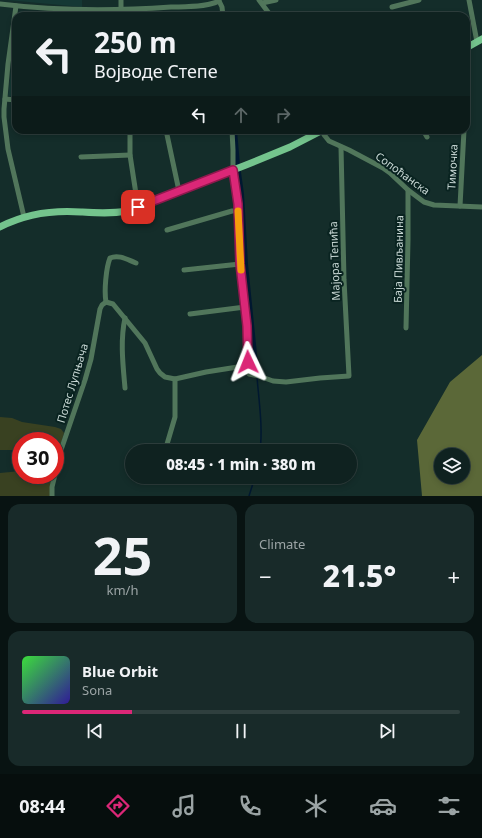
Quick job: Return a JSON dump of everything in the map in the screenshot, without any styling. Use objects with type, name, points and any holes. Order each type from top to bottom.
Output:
[{"type":"main road","points":[[470,46],[481,40]]},
{"type":"main road","points":[[0,227],[24,217],[44,213],[58,211],[115,213],[138,207],[235,170],[290,147],[314,134]]},
{"type":"street","points":[[121,0],[121,12]]},
{"type":"street","points":[[260,2],[276,0]]},
{"type":"street","points":[[392,7],[419,0]]},
{"type":"street","points":[[469,0],[481,40]]},
{"type":"street","points":[[132,12],[196,6],[212,4],[220,1],[223,12]]},
{"type":"street","points":[[260,2],[268,12]]},
{"type":"street","points":[[0,4],[105,12]]},
{"type":"street","points":[[15,12],[16,6]]},
{"type":"street","points":[[12,40],[4,118],[7,142],[24,217]]},
{"type":"street","points":[[5,99],[12,100]]},
{"type":"street","points":[[130,134],[130,155],[138,207]]},
{"type":"street","points":[[167,134],[179,191]]},
{"type":"street","points":[[106,302],[113,304],[125,318],[145,343],[159,371],[166,376],[175,379],[248,364],[249,360],[240,264],[232,134]]},
{"type":"street","name":"Сопоћанска","points":[[324,134],[332,143],[341,146],[383,168],[424,202],[434,205],[482,207]]},
{"type":"street","name":"Тимочка","points":[[460,206],[464,134]]},
{"type":"street","name":"Мајора Тепића","points":[[244,366],[249,374],[273,381],[286,382],[348,376],[341,146]]},
{"type":"street","points":[[81,157],[130,155]]},
{"type":"street","name":"Баја Пивљанина","points":[[406,328],[408,190]]},
{"type":"street","points":[[167,230],[232,211],[238,211]]},
{"type":"street","name":"Потес Лупњача","points":[[52,496],[52,487],[61,450],[91,359],[100,309],[102,304],[106,302],[105,290],[108,263],[110,258],[114,256],[136,263]]},
{"type":"street","points":[[184,270],[240,264]]},
{"type":"street","points":[[190,314],[245,307]]},
{"type":"street","points":[[125,318],[122,354],[125,388]]},
{"type":"street","points":[[167,444],[175,417],[175,379]]},
{"type":"shaded area","points":[[7,0],[82,0],[82,7]]},
{"type":"shaded area","points":[[20,11],[42,12],[19,12]]},
{"type":"shaded area","points":[[12,63],[12,96],[8,96]]},
{"type":"shaded area","points":[[0,417],[55,427],[61,429],[63,432],[12,432],[12,450],[0,450]]},
{"type":"shaded area","points":[[12,472],[12,484],[52,484],[50,496],[0,496],[0,473]]},
{"type":"green space","points":[[482,355],[482,496],[422,496],[417,440],[450,382]]},
{"type":"water","points":[[233,134],[237,134],[244,194],[248,264],[259,374],[254,373],[234,168]]},
{"type":"waterway","points":[[257,377],[261,424],[261,444]]},
{"type":"waterway","points":[[249,496],[253,484]]},
{"type":"slow traffic","points":[[238,211],[241,270]]},
{"type":"route","points":[[138,207],[233,170],[238,204],[240,264],[247,326],[248,362]]}]
